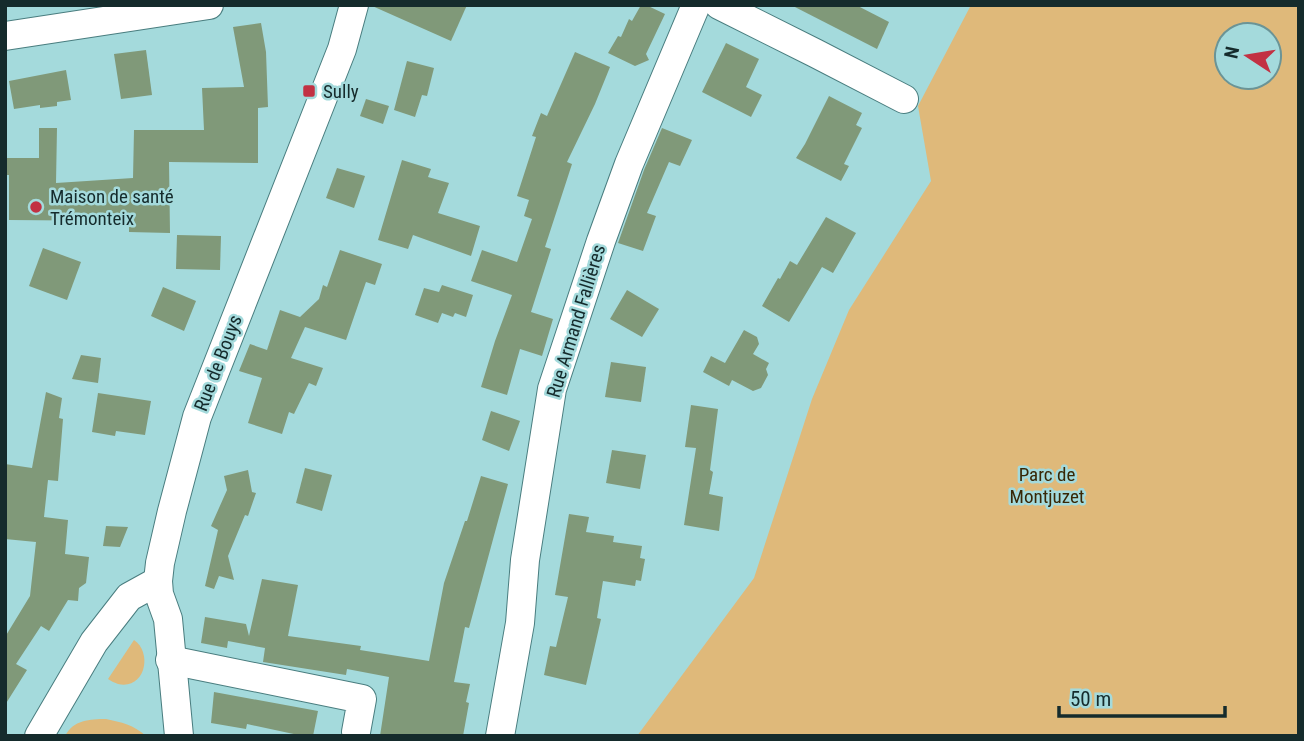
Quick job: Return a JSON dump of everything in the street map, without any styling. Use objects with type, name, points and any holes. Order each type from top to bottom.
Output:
[{"type":"street","points":[[5,36],[209,5]]},
{"type":"street","name":"Rue de Bouys","points":[[179,736],[168,619],[159,594],[158,581],[172,511],[197,417],[342,49],[354,5]]},
{"type":"street","name":"Rue Armand Fallières","points":[[500,736],[520,623],[525,560],[552,389],[629,164],[696,5]]},
{"type":"street","points":[[719,5],[904,99]]},
{"type":"street","points":[[39,736],[94,642],[129,597],[158,581]]},
{"type":"street","points":[[170,660],[362,699],[356,732]]},
{"type":"green space","name":"Parc de Montjuzet","points":[[971,5],[1299,5],[1299,736],[637,736],[754,578],[812,399],[849,310],[931,181],[918,106]]},
{"type":"green space","points":[[134,640],[143,653],[140,676],[127,684],[118,684],[108,679]]},
{"type":"green space","points":[[106,719],[132,727],[146,736],[65,736],[77,724]]},
{"type":"building","points":[[370,5],[467,5],[451,41]]},
{"type":"building","points":[[641,5],[665,14],[646,54],[649,60],[635,66],[608,53]]},
{"type":"building","points":[[791,5],[856,5],[889,22],[877,49]]},
{"type":"building","points":[[261,23],[266,52],[268,107],[258,108],[258,163],[169,162],[170,233],[129,232],[129,221],[9,220],[9,175],[5,175],[5,158],[39,158],[39,128],[57,128],[56,183],[133,178],[134,130],[204,130],[202,88],[244,87],[233,27]]},
{"type":"building","points":[[726,43],[759,59],[746,87],[762,95],[751,117],[702,92]]},
{"type":"building","points":[[146,50],[152,95],[121,99],[114,54]]},
{"type":"building","points":[[575,52],[610,67],[567,162],[572,164],[545,247],[551,249],[531,312],[553,319],[542,356],[520,349],[507,395],[481,387],[512,295],[471,281],[482,250],[517,262],[532,219],[524,216],[529,200],[517,196],[536,137],[532,136],[541,113],[547,116]]},
{"type":"building","points":[[407,61],[434,68],[427,96],[422,95],[415,117],[394,110]]},
{"type":"building","points":[[66,70],[71,100],[57,102],[57,106],[40,108],[40,105],[14,109],[9,81]]},
{"type":"building","points":[[829,96],[862,113],[856,125],[862,128],[844,164],[849,166],[841,181],[796,158]]},
{"type":"building","points":[[366,99],[389,106],[383,124],[360,116]]},
{"type":"building","points":[[662,128],[692,140],[680,166],[669,162],[647,213],[656,216],[643,251],[618,243]]},
{"type":"building","points":[[402,160],[431,169],[428,177],[449,183],[438,213],[480,226],[471,256],[413,235],[408,249],[378,240]]},
{"type":"building","points":[[337,168],[365,176],[354,208],[326,198]]},
{"type":"building","points":[[826,217],[856,233],[833,273],[822,267],[789,322],[762,306],[790,261],[797,265]]},
{"type":"building","points":[[177,235],[221,236],[220,270],[176,269]]},
{"type":"building","points":[[43,248],[81,262],[67,300],[29,286]]},
{"type":"building","points":[[340,250],[382,264],[375,285],[366,282],[346,340],[305,327],[291,358],[323,368],[316,386],[309,383],[294,414],[289,412],[282,434],[248,423],[262,378],[239,371],[250,344],[267,350],[280,310],[300,317],[319,299],[323,285],[327,287]]},
{"type":"building","points":[[442,285],[473,295],[466,317],[455,313],[453,317],[442,313],[438,323],[415,315],[424,288],[439,292]]},
{"type":"building","points":[[163,287],[196,301],[184,331],[151,316]]},
{"type":"building","points":[[627,290],[659,309],[642,337],[610,319]]},
{"type":"building","points":[[744,330],[757,337],[759,344],[753,354],[769,363],[766,369],[768,375],[761,388],[753,391],[732,380],[729,386],[703,372],[711,356],[725,363]]},
{"type":"building","points":[[81,355],[101,358],[98,383],[72,379]]},
{"type":"building","points":[[611,362],[646,367],[641,402],[605,397]]},
{"type":"building","points":[[46,392],[62,398],[59,418],[63,419],[58,481],[48,480],[44,517],[68,520],[65,554],[89,557],[86,583],[79,588],[78,601],[68,600],[49,631],[41,626],[16,664],[27,670],[5,705],[5,637],[30,596],[36,542],[5,539],[5,464],[32,468]]},
{"type":"building","points":[[98,393],[151,401],[145,435],[116,431],[115,436],[92,432]]},
{"type":"building","points":[[691,405],[718,409],[709,494],[723,497],[719,531],[684,525],[696,448],[685,447]]},
{"type":"building","points":[[491,411],[520,421],[509,451],[482,440]]},
{"type":"building","points":[[612,450],[646,455],[640,489],[606,483]]},
{"type":"building","points":[[305,468],[332,475],[322,511],[296,503]]},
{"type":"building","points":[[248,470],[252,492],[256,493],[228,556],[234,580],[219,576],[214,589],[205,586],[218,530],[211,526],[227,490],[224,476]]},
{"type":"building","points":[[481,476],[508,484],[469,628],[465,627],[454,682],[470,684],[463,736],[380,736],[389,677],[347,669],[346,675],[263,662],[265,648],[228,641],[227,648],[201,643],[205,617],[246,624],[249,636],[262,579],[298,585],[288,636],[361,646],[360,650],[429,661],[444,583]]},
{"type":"building","points":[[569,514],[589,517],[586,532],[614,536],[613,542],[642,546],[640,558],[645,559],[641,581],[636,580],[635,586],[603,581],[597,618],[601,619],[586,685],[544,675],[550,646],[556,647],[568,597],[555,595]]},
{"type":"building","points":[[106,526],[128,527],[120,547],[103,546]]},
{"type":"building","points":[[214,692],[318,711],[313,736],[247,724],[246,729],[211,723]]},
{"type":"place","name":"Sully","points":[[309,91]]},
{"type":"place","name":"Maison de santé Trémonteix","points":[[36,207]]}]
